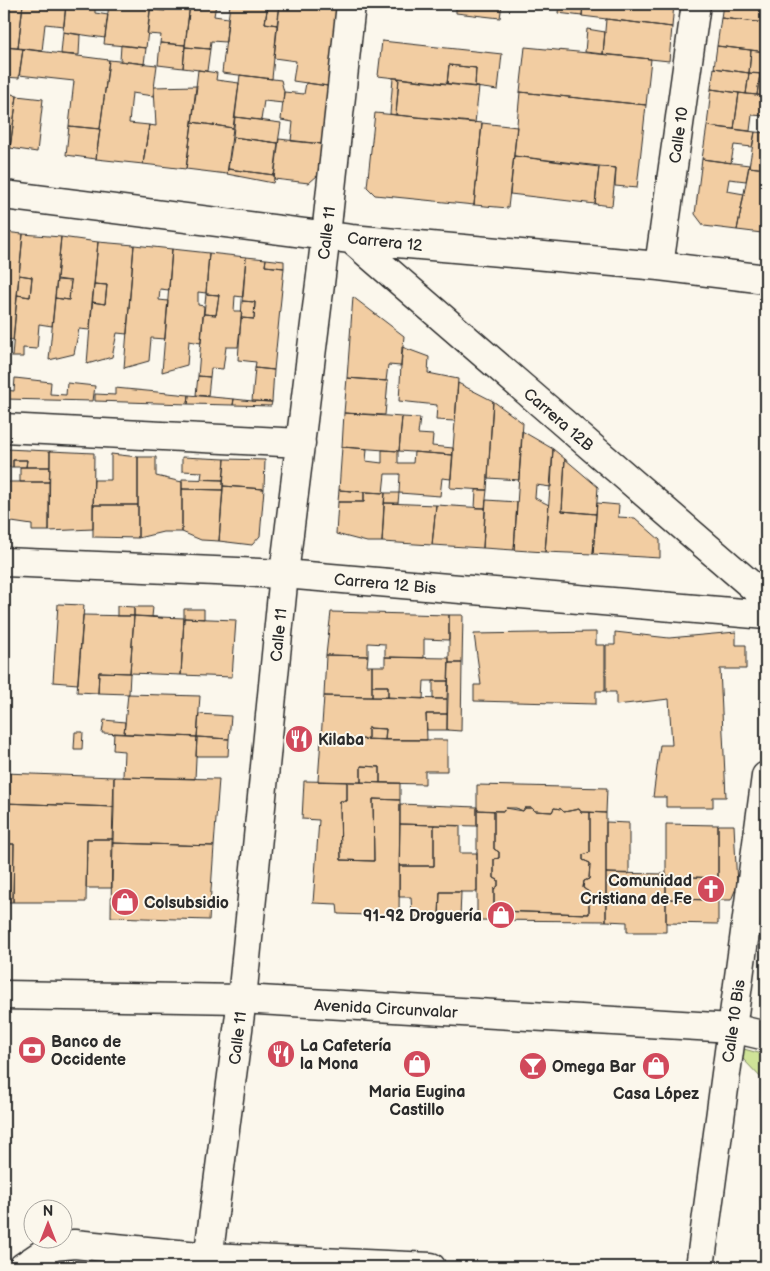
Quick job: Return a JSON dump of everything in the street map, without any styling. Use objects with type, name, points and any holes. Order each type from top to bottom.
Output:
[{"type":"street","name":"Calle 11","points":[[208,1262],[242,999],[284,574],[301,443],[339,237],[351,4]]},
{"type":"street","name":"Calle 10","points":[[659,266],[696,4]]},
{"type":"street","name":"Carrera 12","points":[[4,195],[339,237],[659,266],[766,279]]},
{"type":"street","name":"Carrera 12B","points":[[339,237],[766,598]]},
{"type":"street","points":[[4,428],[301,443]]},
{"type":"street","name":"Carrera 12 Bis","points":[[4,562],[284,574],[766,615]]},
{"type":"street","name":"Calle 10 Bis","points":[[700,1267],[766,776]]},
{"type":"street","name":"Avenida Circunvalar","points":[[4,995],[242,999],[732,1028],[766,1036]]},
{"type":"street","points":[[24,1267],[54,1246],[74,1244],[208,1262],[431,1267]]},
{"type":"green space","points":[[740,1048],[766,1055],[766,1083],[742,1058]]},
{"type":"building","points":[[4,4],[23,4],[18,48],[4,47]]},
{"type":"building","points":[[23,4],[66,4],[64,26],[45,24],[42,51],[18,48]]},
{"type":"building","points":[[66,4],[95,4],[95,13],[108,15],[105,38],[63,32]]},
{"type":"building","points":[[109,4],[151,4],[146,48],[104,44]]},
{"type":"building","points":[[165,4],[190,4],[185,45],[160,43],[161,35],[147,34],[150,10],[165,11]]},
{"type":"building","points":[[190,4],[216,4],[214,16],[228,18],[226,42],[211,41],[210,49],[185,47]]},
{"type":"building","points":[[230,4],[268,4],[265,23],[277,25],[272,79],[222,73]]},
{"type":"building","points":[[268,4],[280,4],[277,25],[265,23]]},
{"type":"building","points":[[280,4],[337,4],[328,86],[293,81],[296,61],[274,58]]},
{"type":"building","points":[[385,4],[415,4],[415,9],[385,6]]},
{"type":"building","points":[[456,4],[502,4],[500,18],[456,13]]},
{"type":"building","points":[[559,4],[583,4],[582,16],[558,13]]},
{"type":"building","points":[[583,4],[674,4],[672,27],[582,16]]},
{"type":"building","points":[[723,4],[766,4],[766,23],[721,18]]},
{"type":"building","points":[[721,18],[766,23],[766,52],[717,46]]},
{"type":"building","points":[[606,19],[672,27],[669,61],[603,54]]},
{"type":"building","points":[[587,29],[605,32],[603,54],[585,52]]},
{"type":"building","points":[[63,32],[80,35],[79,55],[61,54]]},
{"type":"building","points":[[382,41],[502,54],[498,90],[475,87],[476,68],[449,65],[447,84],[378,76]]},
{"type":"building","points":[[160,43],[185,45],[183,68],[158,65]]},
{"type":"building","points":[[121,45],[146,48],[144,64],[120,61]]},
{"type":"building","points":[[717,46],[751,50],[749,73],[714,68]]},
{"type":"building","points":[[4,47],[23,49],[19,78],[4,77]]},
{"type":"building","points":[[185,47],[210,49],[207,71],[183,68]]},
{"type":"building","points":[[525,47],[651,59],[646,105],[520,92]]},
{"type":"building","points":[[23,49],[109,60],[100,129],[69,126],[74,81],[19,75]]},
{"type":"building","points":[[751,50],[766,52],[766,74],[749,73]]},
{"type":"building","points":[[109,60],[157,65],[153,96],[132,93],[129,123],[149,125],[143,164],[96,159]]},
{"type":"building","points":[[449,65],[476,68],[475,87],[447,84]]},
{"type":"building","points":[[714,68],[749,73],[746,94],[711,89]]},
{"type":"building","points":[[198,70],[217,73],[216,80],[239,83],[233,128],[192,122]]},
{"type":"building","points":[[749,73],[760,74],[757,95],[746,94]]},
{"type":"building","points":[[760,74],[766,74],[766,96],[757,95]]},
{"type":"building","points":[[240,75],[281,80],[284,92],[283,103],[264,101],[261,120],[235,117]]},
{"type":"building","points":[[393,78],[399,78],[396,115],[390,114]]},
{"type":"building","points":[[399,78],[479,87],[475,123],[396,115]]},
{"type":"building","points":[[306,83],[328,86],[322,144],[291,141],[293,122],[281,120],[284,92],[304,94]]},
{"type":"building","points":[[197,86],[186,169],[143,164],[149,125],[156,126],[154,87]]},
{"type":"building","points":[[711,89],[739,93],[734,129],[707,126]]},
{"type":"building","points":[[4,91],[17,96],[10,148],[4,147]]},
{"type":"building","points":[[520,92],[646,105],[637,188],[615,186],[616,168],[514,156]]},
{"type":"building","points":[[739,93],[766,96],[766,116],[752,115],[750,131],[734,129]]},
{"type":"building","points":[[17,96],[43,99],[37,152],[10,148]]},
{"type":"building","points":[[375,113],[482,123],[474,205],[375,195],[367,187]]},
{"type":"building","points":[[235,117],[281,123],[278,143],[233,137]]},
{"type":"building","points":[[192,122],[233,128],[227,174],[186,169]]},
{"type":"building","points":[[482,123],[517,127],[508,208],[474,205]]},
{"type":"building","points":[[69,126],[100,129],[96,159],[66,155]]},
{"type":"building","points":[[707,126],[755,132],[752,147],[734,145],[731,163],[702,159]]},
{"type":"building","points":[[755,132],[766,133],[766,169],[749,167]]},
{"type":"building","points":[[233,137],[278,143],[274,175],[228,169]]},
{"type":"building","points":[[279,139],[322,144],[318,175],[309,183],[274,179]]},
{"type":"building","points":[[514,156],[599,167],[595,204],[510,194]]},
{"type":"building","points":[[702,159],[749,165],[746,181],[729,179],[727,191],[744,194],[737,230],[704,226],[695,214]]},
{"type":"building","points":[[599,167],[616,168],[612,206],[595,204]]},
{"type":"building","points":[[749,167],[766,169],[766,203],[762,233],[737,230]]},
{"type":"building","points":[[228,169],[274,175],[273,183],[227,174]]},
{"type":"building","points":[[766,203],[766,233],[762,233]]},
{"type":"building","points":[[4,232],[23,234],[13,340],[4,339]]},
{"type":"building","points":[[23,234],[61,237],[52,326],[39,324],[37,349],[23,348],[23,357],[12,357],[17,295],[30,297],[32,277],[19,275]]},
{"type":"building","points":[[61,237],[98,242],[90,330],[79,329],[74,354],[49,360],[55,298],[69,300],[71,281],[57,279]]},
{"type":"building","points":[[98,242],[134,245],[127,334],[117,333],[112,357],[87,364],[92,302],[105,304],[107,285],[94,284]]},
{"type":"building","points":[[134,245],[172,249],[169,290],[160,289],[159,300],[168,301],[165,339],[151,338],[149,361],[124,368]]},
{"type":"building","points":[[172,249],[209,253],[206,293],[198,292],[198,305],[204,306],[201,343],[189,341],[187,365],[162,372]]},
{"type":"building","points":[[209,253],[246,257],[243,297],[235,296],[234,311],[242,311],[238,347],[226,347],[223,369],[211,368],[210,377],[198,376],[203,315],[216,315],[219,295],[206,294]]},
{"type":"building","points":[[246,257],[266,259],[265,266],[284,268],[274,370],[255,368],[256,362],[238,360],[241,318],[254,319],[255,302],[242,301]]},
{"type":"building","points":[[266,259],[284,261],[284,268],[265,266]]},
{"type":"building","points":[[19,275],[32,277],[30,297],[17,295]]},
{"type":"building","points":[[57,280],[71,281],[69,300],[55,298]]},
{"type":"building","points":[[94,284],[107,285],[105,304],[92,302]]},
{"type":"building","points":[[206,294],[219,295],[216,315],[204,314]]},
{"type":"building","points":[[353,297],[404,336],[401,366],[388,365],[386,381],[347,378]]},
{"type":"building","points":[[242,301],[255,302],[254,319],[241,318]]},
{"type":"building","points":[[402,347],[429,357],[428,373],[458,379],[455,421],[436,420],[437,405],[399,401]]},
{"type":"building","points":[[255,368],[274,370],[272,402],[252,401]]},
{"type":"building","points":[[198,376],[210,377],[208,396],[196,395]]},
{"type":"building","points":[[15,378],[51,382],[50,394],[66,395],[67,383],[95,386],[93,401],[4,399],[4,390],[14,391]]},
{"type":"building","points":[[347,378],[388,381],[385,415],[344,413]]},
{"type":"building","points":[[458,383],[493,401],[487,490],[450,488]]},
{"type":"building","points":[[115,388],[189,395],[188,404],[95,401],[95,394],[115,395]]},
{"type":"building","points":[[189,395],[234,399],[233,405],[188,404]]},
{"type":"building","points":[[234,399],[272,402],[271,406],[233,405]]},
{"type":"building","points":[[493,401],[523,423],[519,480],[488,478]]},
{"type":"building","points":[[344,413],[402,417],[399,451],[342,447]]},
{"type":"building","points":[[402,417],[420,418],[418,434],[433,435],[432,446],[453,448],[453,455],[399,451]]},
{"type":"building","points":[[522,431],[553,449],[551,487],[536,485],[535,498],[549,505],[545,552],[514,550]]},
{"type":"building","points":[[342,447],[367,449],[366,461],[382,463],[382,450],[398,451],[398,463],[413,463],[414,452],[453,455],[451,479],[442,478],[440,496],[399,493],[400,474],[385,474],[383,493],[339,490]]},
{"type":"building","points":[[5,449],[5,470],[4,470]]},
{"type":"building","points":[[5,449],[50,451],[50,467],[26,467],[27,460],[13,460],[13,467],[5,467]]},
{"type":"building","points":[[553,449],[565,459],[562,511],[596,514],[593,554],[545,552]]},
{"type":"building","points":[[50,451],[94,453],[93,529],[49,531]]},
{"type":"building","points":[[111,454],[138,457],[138,505],[93,505],[94,480],[111,480]]},
{"type":"building","points":[[138,457],[156,457],[156,476],[182,482],[182,532],[163,532],[138,538]]},
{"type":"building","points":[[182,457],[225,459],[223,480],[201,479],[202,472],[182,471]]},
{"type":"building","points":[[225,459],[265,460],[264,489],[223,486]]},
{"type":"building","points":[[565,459],[598,487],[596,514],[562,511]]},
{"type":"building","points":[[13,460],[27,460],[26,467],[13,467]]},
{"type":"building","points":[[20,467],[50,467],[49,482],[20,482]]},
{"type":"building","points":[[182,479],[223,480],[223,490],[182,489]]},
{"type":"building","points":[[5,482],[49,482],[49,531],[32,531],[32,525],[5,521]]},
{"type":"building","points":[[5,486],[5,521],[4,521]]},
{"type":"building","points":[[223,486],[264,489],[260,536],[252,545],[219,541]]},
{"type":"building","points":[[182,489],[223,490],[219,541],[201,540],[182,532]]},
{"type":"building","points":[[339,490],[364,492],[364,502],[338,502]]},
{"type":"building","points":[[476,490],[487,490],[485,508],[475,508]]},
{"type":"building","points":[[364,492],[385,493],[382,542],[367,542],[336,534],[338,502],[364,502]]},
{"type":"building","points":[[385,493],[399,493],[398,503],[384,503]]},
{"type":"building","points":[[486,500],[517,502],[514,550],[483,548]]},
{"type":"building","points":[[384,503],[436,505],[432,545],[382,542]]},
{"type":"building","points":[[597,503],[619,505],[618,517],[635,518],[660,540],[660,558],[593,554]]},
{"type":"building","points":[[93,505],[138,505],[138,538],[93,537]]},
{"type":"building","points":[[436,505],[485,508],[483,548],[432,545]]},
{"type":"building","points":[[58,604],[84,605],[78,684],[53,682]]},
{"type":"building","points":[[4,606],[7,606],[7,619],[4,618]]},
{"type":"building","points":[[117,606],[134,607],[134,616],[117,616]]},
{"type":"building","points":[[134,607],[153,607],[152,617],[163,618],[134,616]]},
{"type":"building","points":[[184,609],[204,609],[204,619],[184,618]]},
{"type":"building","points":[[331,612],[449,615],[449,640],[424,639],[424,658],[385,657],[385,644],[368,643],[368,656],[326,655]]},
{"type":"building","points":[[83,615],[134,616],[130,673],[99,672],[98,693],[77,692]]},
{"type":"building","points":[[449,615],[463,615],[462,663],[449,663]]},
{"type":"building","points":[[134,616],[184,618],[181,675],[130,673]]},
{"type":"building","points":[[184,618],[236,620],[232,677],[181,675]]},
{"type":"building","points":[[596,632],[596,645],[605,645],[605,691],[596,691],[596,704],[474,701],[474,685],[481,685],[474,634]]},
{"type":"building","points":[[615,632],[669,638],[736,632],[736,645],[746,645],[746,669],[720,669],[726,797],[713,797],[713,807],[666,807],[666,797],[653,797],[660,745],[672,745],[669,699],[616,705],[616,692],[606,692],[606,645],[615,645]]},
{"type":"building","points":[[326,655],[368,656],[367,666],[372,666],[372,697],[324,696]]},
{"type":"building","points":[[385,657],[449,658],[448,681],[424,681],[423,699],[388,697],[388,686],[372,686],[372,666],[385,666]]},
{"type":"building","points":[[449,663],[462,663],[461,731],[447,730]]},
{"type":"building","points":[[99,672],[130,673],[129,694],[98,693]]},
{"type":"building","points":[[433,681],[448,681],[447,699],[433,699]]},
{"type":"building","points":[[372,686],[388,686],[388,697],[372,697]]},
{"type":"building","points":[[128,694],[200,696],[197,737],[124,734]]},
{"type":"building","points":[[324,696],[447,699],[447,714],[426,714],[427,740],[385,740],[386,729],[368,728],[368,739],[321,739]]},
{"type":"building","points":[[199,714],[231,716],[229,739],[197,737]]},
{"type":"building","points":[[426,714],[447,714],[447,730],[427,730]]},
{"type":"building","points":[[104,720],[125,722],[124,734],[102,733]]},
{"type":"building","points":[[368,728],[386,729],[385,740],[368,739]]},
{"type":"building","points":[[75,732],[83,732],[82,749],[74,749]]},
{"type":"building","points":[[114,733],[197,737],[195,779],[123,777],[124,751],[113,750]]},
{"type":"building","points":[[197,737],[229,739],[228,756],[196,756]]},
{"type":"building","points":[[321,739],[447,740],[447,771],[425,771],[425,784],[380,783],[380,767],[361,766],[361,782],[318,781]]},
{"type":"building","points":[[361,766],[380,767],[380,783],[361,782]]},
{"type":"building","points":[[4,773],[114,777],[114,807],[4,803]]},
{"type":"building","points":[[114,777],[219,779],[214,846],[112,843]]},
{"type":"building","points":[[304,781],[347,782],[347,801],[340,801],[341,860],[374,861],[373,799],[400,800],[399,916],[338,914],[337,904],[313,903],[319,820],[302,819]]},
{"type":"building","points":[[347,782],[400,783],[400,800],[373,799],[374,861],[341,860],[340,801],[347,801]]},
{"type":"building","points":[[477,785],[607,788],[606,813],[581,812],[579,809],[564,812],[561,809],[554,808],[552,812],[535,811],[532,808],[525,808],[523,811],[516,808],[506,808],[504,811],[477,810]]},
{"type":"building","points":[[4,803],[114,807],[113,839],[87,839],[86,902],[13,902],[14,844],[4,844]]},
{"type":"building","points":[[400,804],[477,807],[477,826],[400,824]]},
{"type":"building","points":[[506,808],[523,811],[525,808],[532,808],[535,811],[552,812],[554,808],[561,809],[564,812],[579,809],[581,812],[590,812],[590,852],[583,855],[583,860],[590,863],[589,879],[584,881],[583,888],[589,892],[589,914],[494,911],[494,889],[498,886],[498,880],[494,878],[494,859],[499,858],[499,852],[494,849],[494,811],[504,811]]},
{"type":"building","points":[[477,810],[494,811],[494,849],[499,852],[499,858],[494,859],[494,878],[498,880],[498,886],[494,889],[494,911],[589,914],[589,892],[583,888],[584,881],[589,879],[590,863],[583,860],[583,855],[590,852],[590,812],[606,813],[606,921],[477,920]]},
{"type":"building","points":[[606,822],[629,823],[629,874],[606,873]]},
{"type":"building","points":[[400,824],[434,825],[434,866],[399,866]]},
{"type":"building","points":[[666,824],[718,825],[718,878],[666,876]]},
{"type":"building","points":[[434,825],[460,826],[460,853],[477,853],[477,892],[440,892],[439,917],[412,917],[411,897],[399,897],[399,866],[434,866]]},
{"type":"building","points":[[718,825],[734,825],[737,886],[731,900],[718,900]]},
{"type":"building","points":[[87,839],[113,839],[112,888],[86,888]]},
{"type":"building","points":[[112,843],[214,846],[209,920],[111,917]]},
{"type":"building","points":[[4,844],[14,844],[13,902],[4,902]]},
{"type":"building","points":[[606,873],[666,874],[666,932],[627,932],[627,922],[606,921]]},
{"type":"building","points":[[666,876],[718,878],[718,900],[666,899]]},
{"type":"building","points":[[440,892],[461,892],[460,918],[439,917]]},
{"type":"building","points":[[666,899],[718,900],[718,924],[666,923]]},
{"type":"place","name":"Kilaba","points":[[299,739]]},
{"type":"place","name":"Comunidad Cristiana de Fe","points":[[711,889]]},
{"type":"place","name":"Colsubsidio","points":[[125,902]]},
{"type":"place","name":"91-92 Droguería","points":[[501,915]]},
{"type":"place","name":"Banco de Occidente","points":[[32,1050]]},
{"type":"place","name":"La Cafetería la Mona","points":[[281,1054]]},
{"type":"place","name":"Maria Eugina Castillo","points":[[417,1064]]},
{"type":"place","name":"Omega Bar","points":[[533,1066]]},
{"type":"place","name":"Casa López","points":[[656,1066]]}]
